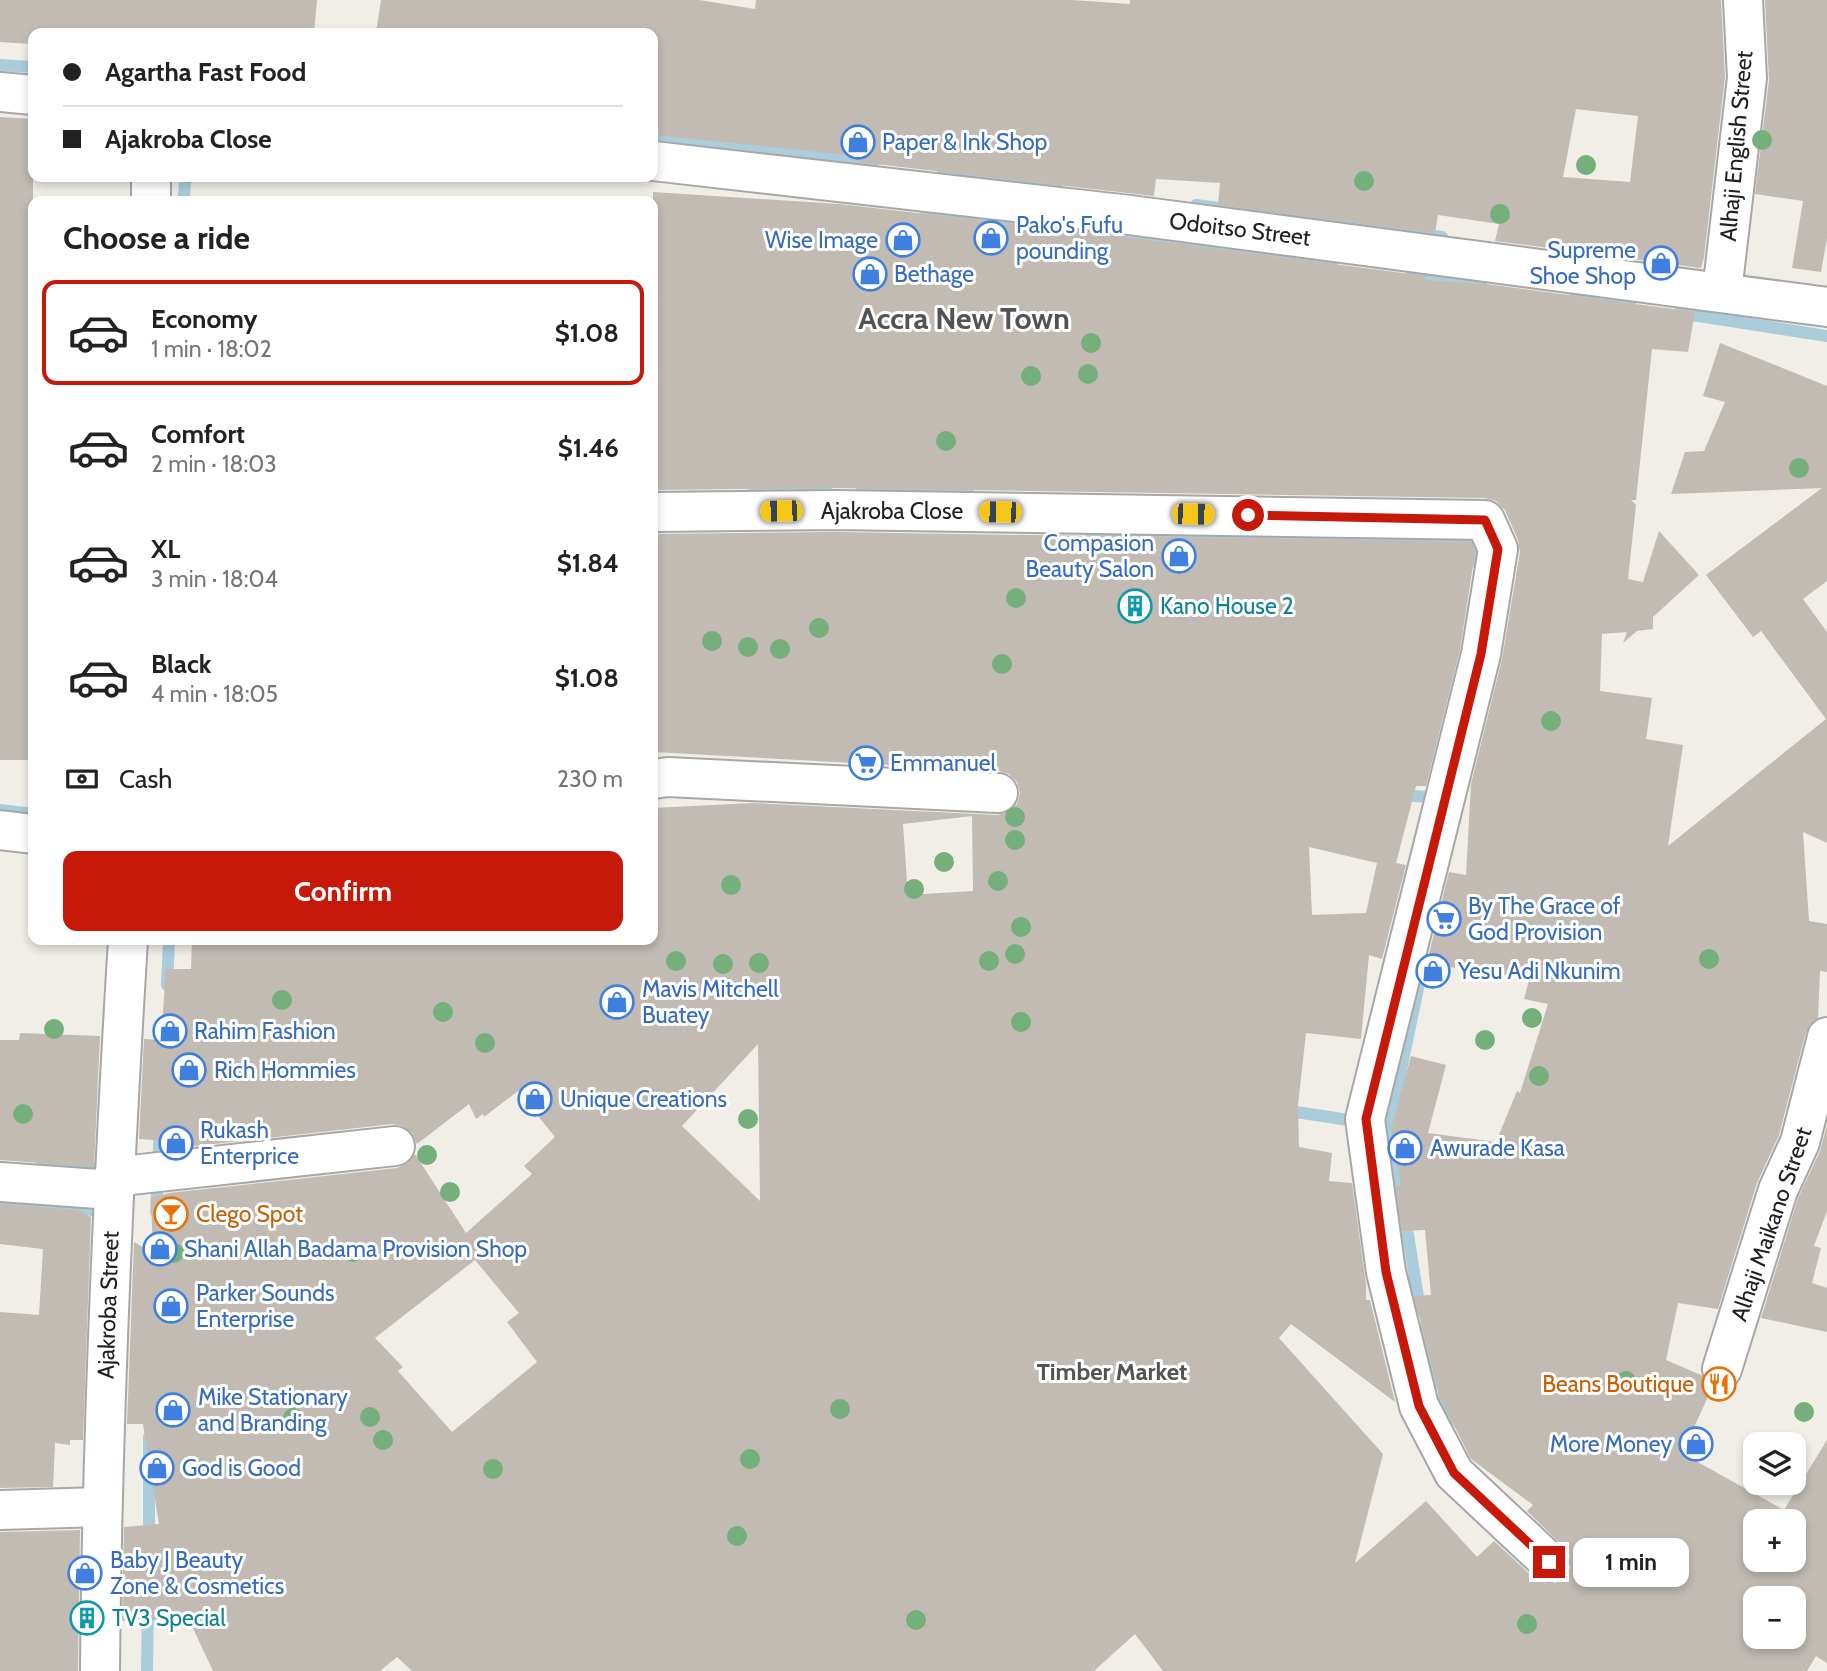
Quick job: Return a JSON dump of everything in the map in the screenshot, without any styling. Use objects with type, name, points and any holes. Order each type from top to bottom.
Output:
[{"type":"street","name":"Alhaji English Street","points":[[1722,292],[1747,78],[1743,0]]},
{"type":"street","points":[[0,92],[28,95]]},
{"type":"street","name":"Odoitso Street","points":[[658,162],[1130,215],[1827,307]]},
{"type":"street","name":"Ajakroba Close","points":[[658,512],[835,510],[1485,520],[1498,549],[1481,654],[1366,1119],[1386,1272],[1419,1406],[1454,1473],[1549,1562]]},
{"type":"street","points":[[658,779],[998,793]]},
{"type":"street","points":[[0,830],[28,833]]},
{"type":"street","name":"Ajakroba Street","points":[[100,1671],[112,1183],[128,945]]},
{"type":"street","name":"Alhaji Maikano Street","points":[[1722,1369],[1778,1190],[1800,1143],[1827,1037]]},
{"type":"street","points":[[0,1182],[112,1183],[395,1146]]},
{"type":"street","points":[[0,1510],[102,1507]]},
{"type":"building","points":[[0,0],[317,0],[314,28],[28,28],[28,44],[0,42]]},
{"type":"building","points":[[381,0],[699,0],[755,9],[756,0],[1072,0],[1130,4],[1130,0],[1721,0],[1725,77],[1701,268],[1495,241],[1499,224],[1438,215],[1435,233],[1218,205],[1220,183],[1156,179],[1154,196],[858,162],[858,156],[658,136],[658,28],[377,28]],"holes":[[[1576,109],[1638,116],[1630,182],[1563,177]]]},
{"type":"building","points":[[1765,0],[1827,0],[1827,238],[1821,272],[1792,268],[1803,201],[1755,194],[1769,80]]},
{"type":"building","points":[[0,117],[28,119],[28,182],[33,182],[33,196],[28,196],[28,760],[0,760]]},
{"type":"building","points":[[653,192],[839,204],[1127,237],[1426,276],[1425,280],[1486,284],[1695,312],[1688,352],[1652,349],[1636,500],[1631,500],[1636,505],[1628,579],[1643,582],[1659,531],[1699,575],[1653,617],[1653,629],[1637,631],[1623,643],[1627,632],[1602,634],[1600,691],[1652,698],[1646,739],[1683,745],[1668,846],[1826,719],[1761,631],[1753,637],[1706,575],[1822,488],[1671,494],[1685,452],[1704,451],[1725,402],[1703,396],[1720,343],[1827,386],[1827,581],[1803,599],[1827,632],[1827,843],[1803,832],[1809,921],[1827,924],[1827,972],[1820,971],[1818,1018],[1806,1032],[1779,1135],[1757,1183],[1718,1309],[1678,1303],[1666,1360],[1701,1375],[1712,1388],[1691,1434],[1703,1440],[1694,1460],[1743,1487],[1743,1495],[1757,1495],[1782,1509],[1743,1509],[1743,1572],[1806,1572],[1806,1509],[1785,1509],[1793,1495],[1806,1495],[1806,1474],[1827,1440],[1827,1663],[1816,1656],[1807,1671],[1163,1671],[1135,1634],[1094,1671],[412,1671],[397,1657],[380,1671],[213,1671],[189,1620],[122,1621],[124,1527],[159,1524],[143,1424],[127,1424],[134,1242],[153,1253],[151,1198],[169,1193],[397,1168],[408,1163],[415,1154],[466,1233],[532,1174],[524,1166],[555,1137],[518,1091],[484,1117],[483,1114],[476,1119],[469,1104],[417,1144],[412,1133],[403,1126],[393,1124],[169,1149],[169,1141],[139,1139],[144,1039],[161,1040],[166,969],[191,969],[192,945],[658,945],[658,808],[753,803],[997,815],[1009,812],[1017,804],[1020,793],[1017,782],[1009,774],[999,771],[658,752],[658,534],[835,532],[1471,542],[1475,552],[1460,650],[1426,786],[1416,786],[1396,863],[1406,865],[1382,959],[1369,955],[1361,1039],[1306,1033],[1298,1105],[1299,1147],[1332,1153],[1329,1181],[1352,1183],[1366,1300],[1370,1300],[1395,1402],[1291,1324],[1279,1338],[1383,1454],[1355,1563],[1426,1501],[1477,1557],[1494,1541],[1534,1578],[1545,1583],[1555,1583],[1564,1577],[1570,1568],[1570,1556],[1564,1547],[1527,1511],[1533,1505],[1471,1459],[1440,1398],[1414,1296],[1431,1295],[1425,1230],[1402,1231],[1396,1186],[1401,1186],[1391,1129],[1411,1056],[1446,1065],[1428,1133],[1496,1142],[1517,1091],[1520,1093],[1548,1004],[1524,999],[1529,980],[1455,964],[1455,968],[1438,964],[1436,973],[1425,970],[1449,872],[1466,875],[1471,784],[1502,659],[1520,552],[1518,540],[1505,510],[1496,501],[1485,498],[835,488],[658,490],[658,196],[653,196]],"holes":[[[972,816],[973,891],[908,895],[903,824]],[[1309,847],[1377,863],[1366,913],[1312,915]],[[758,1044],[760,1201],[682,1126]],[[475,1260],[519,1313],[507,1322],[537,1362],[452,1432],[398,1371],[403,1367],[375,1338]]]},
{"type":"building","points":[[20,1033],[100,1036],[94,1167],[0,1160],[0,1040],[19,1040]]},
{"type":"building","points":[[1827,1125],[1827,1211],[1814,1246],[1821,1248],[1812,1283],[1827,1288],[1827,1332],[1761,1318],[1798,1198],[1820,1151]]},
{"type":"building","points":[[0,1204],[78,1210],[91,1217],[83,1440],[70,1440],[70,1445],[55,1443],[53,1487],[0,1488],[0,1312],[39,1315],[43,1249],[0,1244]]},
{"type":"building","points":[[80,1530],[78,1671],[0,1671],[0,1532]]},
{"type":"waterway","points":[[0,65],[28,67]]},
{"type":"waterway","points":[[658,136],[873,163]]},
{"type":"waterway","points":[[943,171],[1057,188]]},
{"type":"waterway","points":[[184,196],[185,182]]},
{"type":"waterway","points":[[1196,205],[1442,237]]},
{"type":"waterway","points":[[926,211],[1332,264]]},
{"type":"waterway","points":[[1412,275],[1481,285]]},
{"type":"waterway","points":[[1575,296],[1630,304]]},
{"type":"waterway","points":[[1679,313],[1827,336]]},
{"type":"waterway","points":[[753,493],[826,487]]},
{"type":"waterway","points":[[862,488],[969,493]]},
{"type":"waterway","points":[[1091,532],[1457,540],[1480,550],[1478,564]]},
{"type":"waterway","points":[[1400,795],[1429,797]]},
{"type":"waterway","points":[[0,810],[28,813]]},
{"type":"waterway","points":[[167,985],[169,945]]},
{"type":"waterway","points":[[1420,1310],[1390,1122],[1421,974]]},
{"type":"waterway","points":[[1283,1110],[1355,1121]]},
{"type":"waterway","points":[[156,1212],[160,1126]]},
{"type":"waterway","points":[[42,1166],[112,1169]]},
{"type":"waterway","points":[[0,1202],[72,1206],[108,1213]]},
{"type":"waterway","points":[[1423,1328],[1435,1383],[1443,1384],[1448,1431]]},
{"type":"waterway","points":[[149,1437],[149,1541]]},
{"type":"waterway","points":[[147,1671],[148,1605]]},
{"type":"place","name":"Paper & Ink Shop","points":[[858,142]]},
{"type":"place","name":"Pako's Fufu pounding","points":[[991,238]]},
{"type":"place","name":"Wise Image","points":[[903,240]]},
{"type":"place","name":"Supreme Shoe Shop","points":[[1661,263]]},
{"type":"place","name":"Bethage","points":[[870,274]]},
{"type":"place","name":"Compasion Beauty Salon","points":[[1179,556]]},
{"type":"place","name":"Kano House 2","points":[[1135,606]]},
{"type":"place","name":"Emmanuel","points":[[866,763]]},
{"type":"place","name":"By The Grace of God Provision","points":[[1444,919]]},
{"type":"place","name":"Yesu Adi Nkunim","points":[[1433,971]]},
{"type":"place","name":"Mavis Mitchell Buatey","points":[[617,1002]]},
{"type":"place","name":"Rahim Fashion","points":[[170,1031]]},
{"type":"place","name":"Rich Hommies","points":[[189,1070]]},
{"type":"place","name":"Unique Creations","points":[[535,1099]]},
{"type":"place","name":"Rukash Enterprice","points":[[176,1143]]},
{"type":"place","name":"Awurade Kasa","points":[[1405,1148]]},
{"type":"place","name":"Clego Spot","points":[[171,1214]]},
{"type":"place","name":"Shani Allah Badama Provision Shop","points":[[160,1249]]},
{"type":"place","name":"Parker Sounds Enterprise","points":[[171,1306]]},
{"type":"place","name":"Beans Boutique","points":[[1719,1384]]},
{"type":"place","name":"Mike Stationary and Branding","points":[[173,1410]]},
{"type":"place","name":"More Money","points":[[1696,1444]]},
{"type":"place","name":"God is Good","points":[[157,1468]]},
{"type":"place","name":"Baby J Beauty Zone & Cosmetics","points":[[85,1573]]},
{"type":"place","name":"TV3 Special","points":[[87,1618]]},
{"type":"district","name":"Accra New Town","points":[[964,318]]},
{"type":"district","name":"Timber Market","points":[[1112,1371]]},
{"type":"route","points":[[1248,515],[1485,520],[1498,549],[1481,654],[1366,1119],[1386,1272],[1419,1406],[1432,1436],[1454,1473],[1549,1562]]}]
